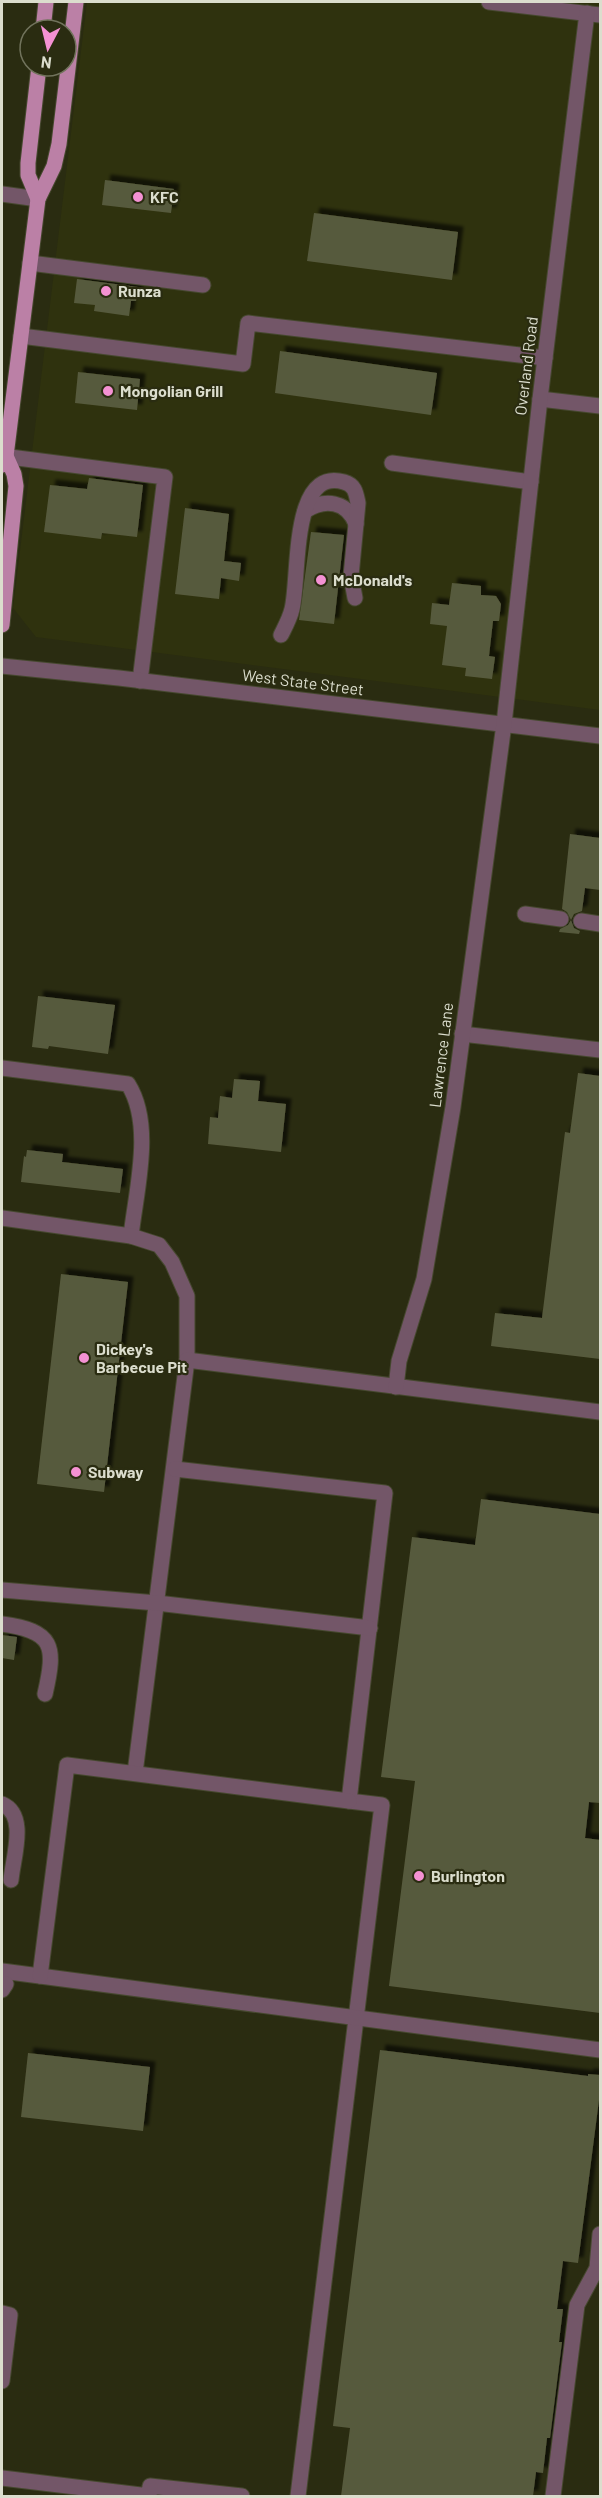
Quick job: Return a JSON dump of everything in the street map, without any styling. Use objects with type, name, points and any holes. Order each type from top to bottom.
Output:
[{"type":"main road","points":[[44,18],[46,2]]},
{"type":"main road","points":[[2,625],[16,486],[14,474],[3,459],[38,199],[54,166],[59,144],[76,2]]},
{"type":"main road","points":[[38,78],[28,175],[38,199]]},
{"type":"street","points":[[489,2],[594,14]]},
{"type":"street","name":"Overland Road","points":[[504,724],[545,358],[594,14]]},
{"type":"street","points":[[2,194],[38,199]]},
{"type":"street","points":[[30,263],[203,285]]},
{"type":"street","points":[[21,336],[243,364],[248,323],[545,358]]},
{"type":"street","points":[[540,399],[600,406]]},
{"type":"street","points":[[3,459],[165,477],[141,681]]},
{"type":"street","points":[[392,464],[531,482]]},
{"type":"street","points":[[281,635],[292,610],[307,499],[315,487],[323,481],[345,482],[356,492],[358,503],[351,576],[355,598]]},
{"type":"street","points":[[305,511],[320,504],[345,507],[351,512],[356,524]]},
{"type":"street","name":"West State Street","points":[[2,666],[600,736]]},
{"type":"street","name":"Lawrence Lane","points":[[396,1387],[399,1361],[424,1279],[453,1107],[504,724]]},
{"type":"street","points":[[525,914],[561,919]]},
{"type":"street","points":[[581,921],[600,924]]},
{"type":"street","points":[[462,1034],[600,1050]]},
{"type":"street","points":[[2,1068],[128,1084],[137,1098],[142,1131],[130,1236]]},
{"type":"street","points":[[2,1218],[130,1236],[159,1245],[172,1262],[187,1296],[187,1360],[135,1773]]},
{"type":"street","points":[[187,1360],[600,1412]]},
{"type":"street","points":[[175,1468],[385,1493],[349,1801]]},
{"type":"street","points":[[2,1590],[157,1603],[370,1628]]},
{"type":"street","points":[[2,1624],[36,1632],[48,1643],[52,1655],[45,1694]]},
{"type":"street","points":[[40,1976],[67,1765],[382,1805],[298,2496]]},
{"type":"street","points":[[2,1804],[12,1810],[17,1819],[11,1880]]},
{"type":"street","points":[[3,1982],[40,1976],[600,2049]]},
{"type":"street","points":[[553,2496],[577,2305],[597,2268],[600,2234]]},
{"type":"street","points":[[2,2313],[10,2315],[2,2382]]},
{"type":"street","points":[[2,2478],[149,2496],[150,2486],[242,2496]]},
{"type":"shaded area","points":[[87,2],[600,2],[600,710],[36,637],[13,608]]},
{"type":"building","name":"KFC","points":[[105,180],[174,189],[171,213],[102,205]]},
{"type":"building","points":[[314,213],[458,232],[452,280],[307,261]]},
{"type":"building","name":"Runza","points":[[77,279],[138,287],[136,301],[131,301],[129,316],[94,311],[95,305],[74,303]]},
{"type":"building","points":[[280,351],[437,373],[431,415],[275,393]]},
{"type":"building","name":"Mongolian Grill","points":[[78,372],[140,379],[137,410],[75,403]]},
{"type":"building","points":[[89,478],[143,485],[137,537],[102,533],[101,539],[44,532],[50,485],[87,489]]},
{"type":"building","points":[[185,508],[229,514],[224,561],[241,563],[239,581],[221,578],[219,599],[175,594]]},
{"type":"building","name":"McDonald's","points":[[311,532],[344,535],[334,624],[299,620]]},
{"type":"building","points":[[452,583],[481,586],[481,595],[496,596],[501,604],[499,621],[493,621],[489,656],[495,657],[492,679],[465,676],[466,668],[442,665],[447,626],[430,624],[432,603],[449,605]]},
{"type":"building","points":[[570,834],[600,838],[600,890],[585,888],[582,911],[574,914],[571,920],[567,912],[562,909]]},
{"type":"building","points":[[571,920],[574,928],[580,931],[579,934],[559,932],[568,925]]},
{"type":"building","points":[[38,996],[115,1005],[108,1054],[49,1046],[48,1049],[32,1047]]},
{"type":"building","points":[[578,1073],[600,1076],[600,1359],[491,1346],[495,1313],[542,1318],[565,1132],[570,1133]]},
{"type":"building","points":[[234,1079],[260,1081],[258,1101],[286,1104],[281,1152],[208,1144],[210,1117],[218,1118],[220,1096],[232,1098]]},
{"type":"building","points":[[27,1150],[63,1154],[62,1162],[123,1169],[120,1193],[21,1182],[24,1156],[26,1157]]},
{"type":"building","points":[[61,1274],[128,1282],[104,1492],[37,1484]]},
{"type":"building","points":[[481,1499],[600,1514],[600,1803],[589,1802],[585,1838],[600,1840],[600,2013],[389,1986],[415,1781],[381,1777],[412,1537],[475,1545]]},
{"type":"building","points":[[2,1635],[17,1637],[14,1660],[2,1658]]},
{"type":"building","points":[[380,2050],[588,2076],[588,2074],[600,2075],[600,2092],[578,2263],[563,2261],[557,2309],[563,2309],[559,2342],[562,2342],[550,2438],[547,2438],[543,2473],[536,2472],[533,2496],[341,2496],[350,2428],[333,2426]]},
{"type":"building","points":[[28,2053],[150,2067],[143,2131],[21,2117]]},
{"type":"place","name":"KFC","points":[[138,197]]},
{"type":"place","name":"Runza","points":[[106,291]]},
{"type":"place","name":"Mongolian Grill","points":[[108,391]]},
{"type":"place","name":"McDonald's","points":[[321,580]]},
{"type":"place","name":"Dickey's Barbecue Pit","points":[[84,1358]]},
{"type":"place","name":"Subway","points":[[76,1472]]},
{"type":"place","name":"Burlington","points":[[419,1876]]}]
